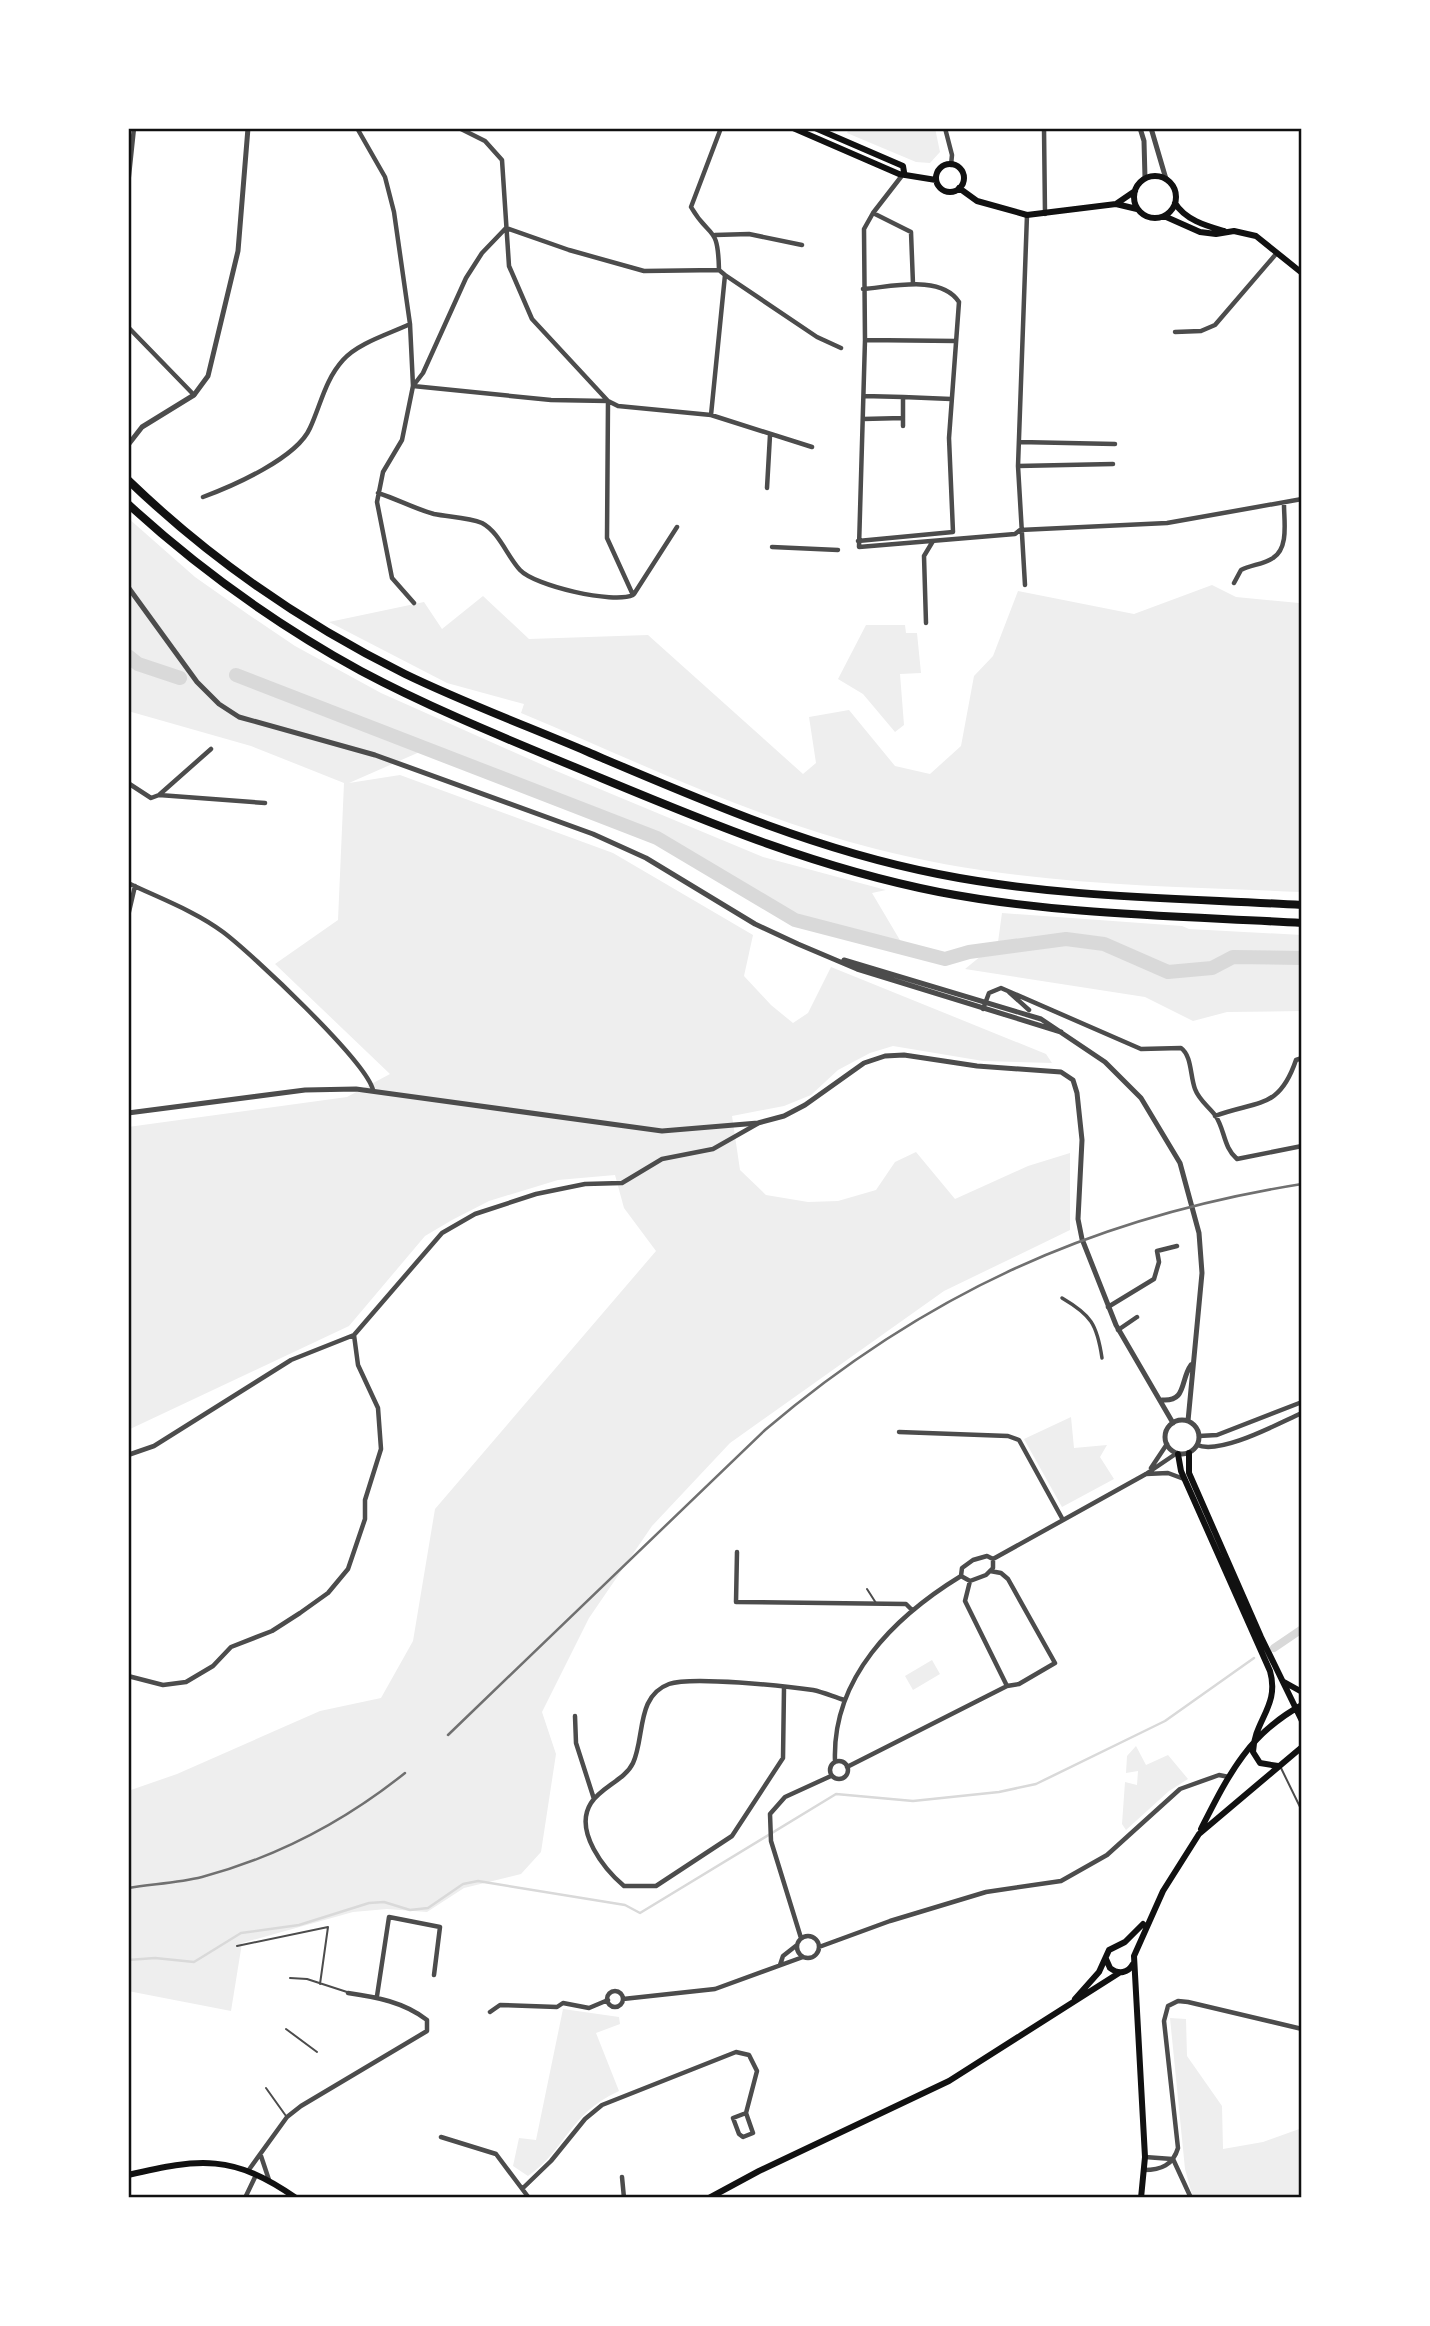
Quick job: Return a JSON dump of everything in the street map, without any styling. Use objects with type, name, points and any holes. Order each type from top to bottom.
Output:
[{"type":"highway","points":[[130,482],[238,572],[282,603],[369,655],[491,712],[786,833],[885,862],[985,881],[1111,894],[1302,905]]},
{"type":"highway","points":[[128,504],[239,595],[364,672],[462,719],[742,837],[850,871],[982,899],[1110,912],[1302,923]]},
{"type":"main road","points":[[793,128],[888,170],[936,180],[947,192],[959,188]]},
{"type":"main road","points":[[815,128],[904,166],[904,172]]},
{"type":"main road","points":[[936,180],[940,169],[951,165],[963,174],[959,188]]},
{"type":"main road","points":[[1116,204],[1135,191],[1144,178],[1155,176],[1166,179],[1175,189],[1175,203],[1180,211],[1196,221],[1226,231],[1256,236],[1302,273]]},
{"type":"main road","points":[[959,188],[977,201],[1027,215],[1116,204],[1137,209],[1152,218],[1164,216],[1200,232],[1216,234],[1226,231]]},
{"type":"main road","points":[[1135,191],[1137,209]]},
{"type":"main road","points":[[1164,216],[1175,203]]},
{"type":"main road","points":[[709,2198],[759,2171],[949,2081],[1121,1973],[1133,1959],[1147,1920],[1255,1737],[1272,1700],[1272,1680],[1184,1479],[1177,1453]]},
{"type":"main road","points":[[1189,1453],[1189,1473],[1282,1681],[1299,1707],[1302,1721]]},
{"type":"main road","points":[[1282,1681],[1302,1692]]},
{"type":"main road","points":[[1278,1766],[1266,1765],[1255,1758],[1255,1737],[1299,1707]]},
{"type":"main road","points":[[1291,1755],[1302,1741]]},
{"type":"main road","points":[[1199,1834],[1302,1747]]},
{"type":"main road","points":[[1071,2003],[1106,1959],[1109,1950],[1121,1945],[1147,1920]]},
{"type":"main road","points":[[1121,1945],[1128,1947],[1133,1959],[1145,2157],[1141,2198]]},
{"type":"main road","points":[[1106,1959],[1110,1968],[1121,1973],[1135,1993]]},
{"type":"main road","points":[[128,2175],[200,2161],[257,2174],[296,2198]]},
{"type":"street","points":[[128,185],[134,128]]},
{"type":"street","points":[[128,445],[142,427],[194,395],[212,366],[238,251],[248,128]]},
{"type":"street","points":[[357,128],[385,177],[394,212],[410,324],[413,386],[402,440],[383,472],[378,493],[385,553],[392,578],[414,603]]},
{"type":"street","points":[[459,128],[485,141],[502,160],[506,244],[514,280],[532,319],[608,401],[618,406],[711,415],[812,447]]},
{"type":"street","points":[[719,270],[715,234],[691,207],[721,128]]},
{"type":"street","points":[[945,128],[952,155],[951,165]]},
{"type":"street","points":[[1044,128],[1045,214]]},
{"type":"street","points":[[1140,128],[1144,141],[1144,178]]},
{"type":"street","points":[[1151,128],[1166,179]]},
{"type":"street","points":[[859,544],[865,340],[864,229],[904,172]]},
{"type":"street","points":[[873,213],[911,232],[913,284]]},
{"type":"street","points":[[1025,585],[1020,530],[1018,442],[1027,215]]},
{"type":"street","points":[[413,386],[423,373],[466,278],[482,253],[506,228]]},
{"type":"street","points":[[506,228],[569,250],[644,271],[719,270],[817,337],[841,348]]},
{"type":"street","points":[[715,234],[749,234],[802,245]]},
{"type":"street","points":[[1175,332],[1201,331],[1214,325],[1276,254]]},
{"type":"street","points":[[711,415],[725,275]]},
{"type":"street","points":[[859,544],[953,532],[949,438],[959,302],[954,293],[913,284],[863,289]]},
{"type":"street","points":[[203,497],[228,488],[282,459],[309,431],[329,378],[345,357],[410,324]]},
{"type":"street","points":[[128,327],[194,395]]},
{"type":"street","points":[[865,340],[956,341]]},
{"type":"street","points":[[413,386],[551,400],[608,401]]},
{"type":"street","points":[[864,396],[951,399]]},
{"type":"street","points":[[903,426],[904,397]]},
{"type":"street","points":[[608,401],[607,538],[633,594]]},
{"type":"street","points":[[863,419],[904,418]]},
{"type":"street","points":[[766,488],[771,435]]},
{"type":"street","points":[[1018,442],[1115,444]]},
{"type":"street","points":[[1018,466],[1114,464]]},
{"type":"street","points":[[378,493],[416,508],[482,523],[492,531],[521,572],[530,577],[573,592],[620,598],[633,594],[677,527]]},
{"type":"street","points":[[859,544],[1015,534],[1020,530],[1167,523],[1284,505],[1302,499]]},
{"type":"street","points":[[1234,583],[1241,570],[1270,560],[1280,550],[1284,538],[1284,505]]},
{"type":"street","points":[[926,623],[924,556],[933,541]]},
{"type":"street","points":[[772,547],[838,550]]},
{"type":"street","points":[[128,587],[197,682],[219,704],[239,717],[375,755],[607,839],[646,858],[765,929],[857,969],[1061,1032]]},
{"type":"street","points":[[159,795],[211,749]]},
{"type":"street","points":[[128,783],[150,798],[159,795],[265,803]]},
{"type":"street","points":[[128,883],[221,930],[339,1043],[370,1080],[373,1090]]},
{"type":"street","points":[[128,916],[135,886]]},
{"type":"street","points":[[839,960],[1032,1016],[1105,1062],[1132,1088],[1160,1125],[1182,1168],[1195,1214],[1201,1264],[1188,1421]]},
{"type":"street","points":[[983,1009],[994,988],[1005,988],[1141,1049],[1174,1046],[1185,1050],[1195,1090],[1205,1107],[1215,1116],[1230,1153],[1237,1159],[1302,1146]]},
{"type":"street","points":[[1005,988],[1032,1016]]},
{"type":"street","points":[[1029,1010],[1033,1003],[1041,1004]]},
{"type":"street","points":[[128,1455],[154,1446],[290,1360],[354,1335],[442,1233],[475,1214],[536,1194],[573,1186],[622,1183],[663,1159],[713,1149],[758,1123],[805,1105],[864,1063],[885,1056],[904,1055],[977,1066],[1061,1072],[1073,1080],[1082,1140],[1078,1219],[1082,1239],[1118,1330],[1162,1400],[1173,1423]]},
{"type":"street","points":[[1215,1116],[1276,1098],[1289,1084],[1297,1060],[1302,1058]]},
{"type":"street","points":[[128,1113],[305,1090],[373,1090],[441,1103],[649,1131],[758,1123]]},
{"type":"street","points":[[1108,1307],[1154,1279],[1159,1262],[1157,1251],[1177,1246]]},
{"type":"street","points":[[1062,1298],[1091,1318],[1099,1335],[1101,1358]]},
{"type":"street","points":[[1118,1330],[1137,1318]]},
{"type":"street","points":[[128,1676],[163,1685],[186,1682],[213,1666],[231,1647],[272,1630],[300,1614],[328,1593],[348,1569],[365,1519],[365,1500],[381,1449],[378,1408],[358,1365],[354,1335]]},
{"type":"street","points":[[1162,1400],[1173,1400],[1181,1395],[1192,1363]]},
{"type":"street","points":[[1199,1436],[1217,1435],[1302,1402]]},
{"type":"street","points":[[1198,1445],[1204,1448],[1233,1442],[1302,1413]]},
{"type":"street","points":[[990,1572],[993,1559],[1146,1474],[1177,1453],[1189,1453],[1198,1445],[1196,1427],[1188,1421],[1173,1423],[1167,1430],[1167,1444],[1146,1474]]},
{"type":"street","points":[[899,1432],[1008,1436],[1019,1440],[1063,1520]]},
{"type":"street","points":[[1167,1444],[1177,1453]]},
{"type":"street","points":[[1146,1474],[1168,1474],[1184,1479]]},
{"type":"street","points":[[737,1552],[736,1602],[906,1604],[912,1610]]},
{"type":"street","points":[[831,1776],[830,1768],[835,1761],[836,1725],[844,1700],[883,1637],[912,1610],[961,1576],[962,1568],[973,1560],[987,1556],[993,1559]]},
{"type":"street","points":[[780,1965],[783,1956],[797,1945],[801,1938],[771,1841],[772,1808],[799,1789],[831,1776],[839,1779],[844,1777],[847,1767],[1007,1686],[1019,1684],[1055,1663],[1008,1579],[1001,1573],[990,1572],[970,1581]]},
{"type":"street","points":[[961,1576],[970,1581]]},
{"type":"street","points":[[970,1581],[965,1601],[1007,1686]]},
{"type":"street","points":[[784,1688],[783,1758],[732,1836],[656,1886],[624,1886],[603,1862],[586,1830],[590,1804],[632,1767],[639,1749],[646,1706],[657,1690],[671,1683],[690,1682],[784,1688],[815,1691],[844,1700]]},
{"type":"street","points":[[575,1716],[576,1743],[594,1800]]},
{"type":"street","points":[[835,1761],[841,1761],[847,1767]]},
{"type":"street","points":[[608,2000],[616,2007],[623,1999],[715,1989],[815,1955],[819,1947],[877,1925],[986,1892],[1061,1881],[1107,1855],[1180,1789],[1219,1775],[1229,1777]]},
{"type":"street","points":[[377,1996],[389,1917],[440,1927],[435,1975]]},
{"type":"street","points":[[801,1938],[813,1937],[819,1947]]},
{"type":"street","points":[[797,1945],[803,1957]]},
{"type":"street","points":[[491,2012],[500,2006],[557,2007],[563,2003],[589,2008],[608,2000],[616,1992],[623,1999]]},
{"type":"street","points":[[248,2171],[287,2117],[427,2031],[427,2020],[416,2011],[377,1996],[348,1993]]},
{"type":"street","points":[[1144,2170],[1162,2168],[1173,2159],[1178,2148],[1164,2021],[1168,2006],[1178,2001],[1188,2002],[1302,2029]]},
{"type":"street","points":[[523,2188],[551,2161],[585,2119],[602,2105],[736,2052],[749,2055],[757,2071],[746,2113],[753,2133],[743,2137],[739,2134],[733,2118],[746,2113]]},
{"type":"street","points":[[440,2137],[496,2154],[528,2198]]},
{"type":"street","points":[[261,2155],[270,2180]]},
{"type":"street","points":[[1145,2157],[1173,2159]]},
{"type":"street","points":[[1173,2159],[1191,2198]]},
{"type":"street","points":[[245,2198],[257,2174]]},
{"type":"street","points":[[622,2178],[625,2198]]},
{"type":"lane","points":[[867,1589],[876,1604]]},
{"type":"lane","points":[[1278,1766],[1302,1811]]},
{"type":"lane","points":[[236,1946],[328,1927],[320,1984]]},
{"type":"lane","points":[[290,1978],[348,1993]]},
{"type":"lane","points":[[286,2029],[317,2052]]},
{"type":"lane","points":[[266,2088],[287,2117]]},
{"type":"shaded area","points":[[849,128],[935,128],[940,152],[930,163],[916,162],[847,133]]},
{"type":"shaded area","points":[[128,518],[195,577],[249,615],[295,646],[381,693],[554,770],[763,857],[886,890],[872,893],[904,947],[789,912],[644,828],[431,747],[349,783],[400,775],[613,853],[753,935],[744,976],[771,1005],[793,1023],[808,1013],[831,967],[1046,1054],[1052,1063],[983,1061],[893,1046],[870,1053],[838,1070],[811,1095],[784,1106],[732,1116],[740,1170],[766,1195],[808,1202],[838,1201],[876,1190],[895,1162],[916,1152],[955,1199],[1028,1166],[1070,1153],[1070,1230],[944,1291],[730,1443],[652,1526],[589,1618],[542,1712],[556,1754],[541,1852],[521,1874],[464,1888],[427,1912],[387,1909],[353,1912],[242,1943],[231,2011],[128,1991],[128,1791],[177,1774],[320,1711],[381,1698],[413,1641],[435,1509],[656,1251],[624,1208],[615,1175],[558,1180],[489,1201],[425,1236],[349,1326],[128,1430],[128,1127],[347,1097],[390,1074],[275,964],[338,920],[344,783],[251,746],[128,711]]},
{"type":"shaded area","points":[[1212,585],[1236,597],[1299,603],[1302,595],[1302,892],[1034,877],[928,861],[876,849],[785,822],[696,788],[521,713],[524,704],[447,683],[329,622],[424,602],[442,629],[483,596],[529,639],[648,635],[803,774],[816,763],[809,717],[849,710],[895,766],[930,774],[961,746],[974,676],[993,656],[1018,591],[1134,614]]},
{"type":"shaded area","points":[[866,625],[905,625],[906,633],[917,633],[921,673],[900,674],[904,725],[895,732],[863,694],[838,679]]},
{"type":"shaded area","points":[[1002,913],[1182,926],[1189,929],[1302,935],[1302,1011],[1227,1012],[1193,1021],[1145,997],[965,969],[998,942]]},
{"type":"shaded area","points":[[1071,1417],[1074,1448],[1107,1445],[1100,1457],[1114,1479],[1062,1507],[1024,1439]]},
{"type":"shaded area","points":[[932,1660],[940,1674],[913,1690],[905,1676]]},
{"type":"shaded area","points":[[1136,1746],[1146,1765],[1168,1755],[1188,1779],[1169,1791],[1126,1830],[1122,1824],[1125,1782],[1137,1785],[1138,1771],[1126,1773],[1127,1756]]},
{"type":"shaded area","points":[[563,2009],[619,2017],[620,2024],[596,2033],[619,2091],[589,2110],[541,2166],[528,2176],[513,2166],[519,2138],[536,2140]]},
{"type":"shaded area","points":[[1170,2018],[1186,2019],[1187,2056],[1222,2106],[1223,2149],[1263,2142],[1302,2128],[1302,2198],[1193,2198],[1185,2169]]},
{"type":"waterway","points":[[128,656],[138,664],[180,678]]},
{"type":"waterway","points":[[236,675],[657,838],[795,920],[945,959],[969,952],[1066,939],[1104,944],[1168,972],[1212,968],[1233,957],[1302,958]]},
{"type":"waterway","points":[[1274,1648],[1302,1629]]},
{"type":"waterway","points":[[128,1960],[155,1958],[194,1962],[241,1933],[299,1925],[369,1903],[384,1902],[410,1910],[428,1908],[463,1884],[478,1881],[625,1905],[640,1913],[836,1794],[913,1801],[999,1792],[1036,1784],[1165,1721],[1254,1658]]},
{"type":"railway","points":[[448,1735],[765,1430],[826,1381],[888,1338],[951,1301],[1016,1268],[1083,1240],[1153,1217],[1226,1198],[1302,1184]]},
{"type":"railway","points":[[128,1888],[202,1877],[257,1859],[334,1822],[405,1773]]}]
